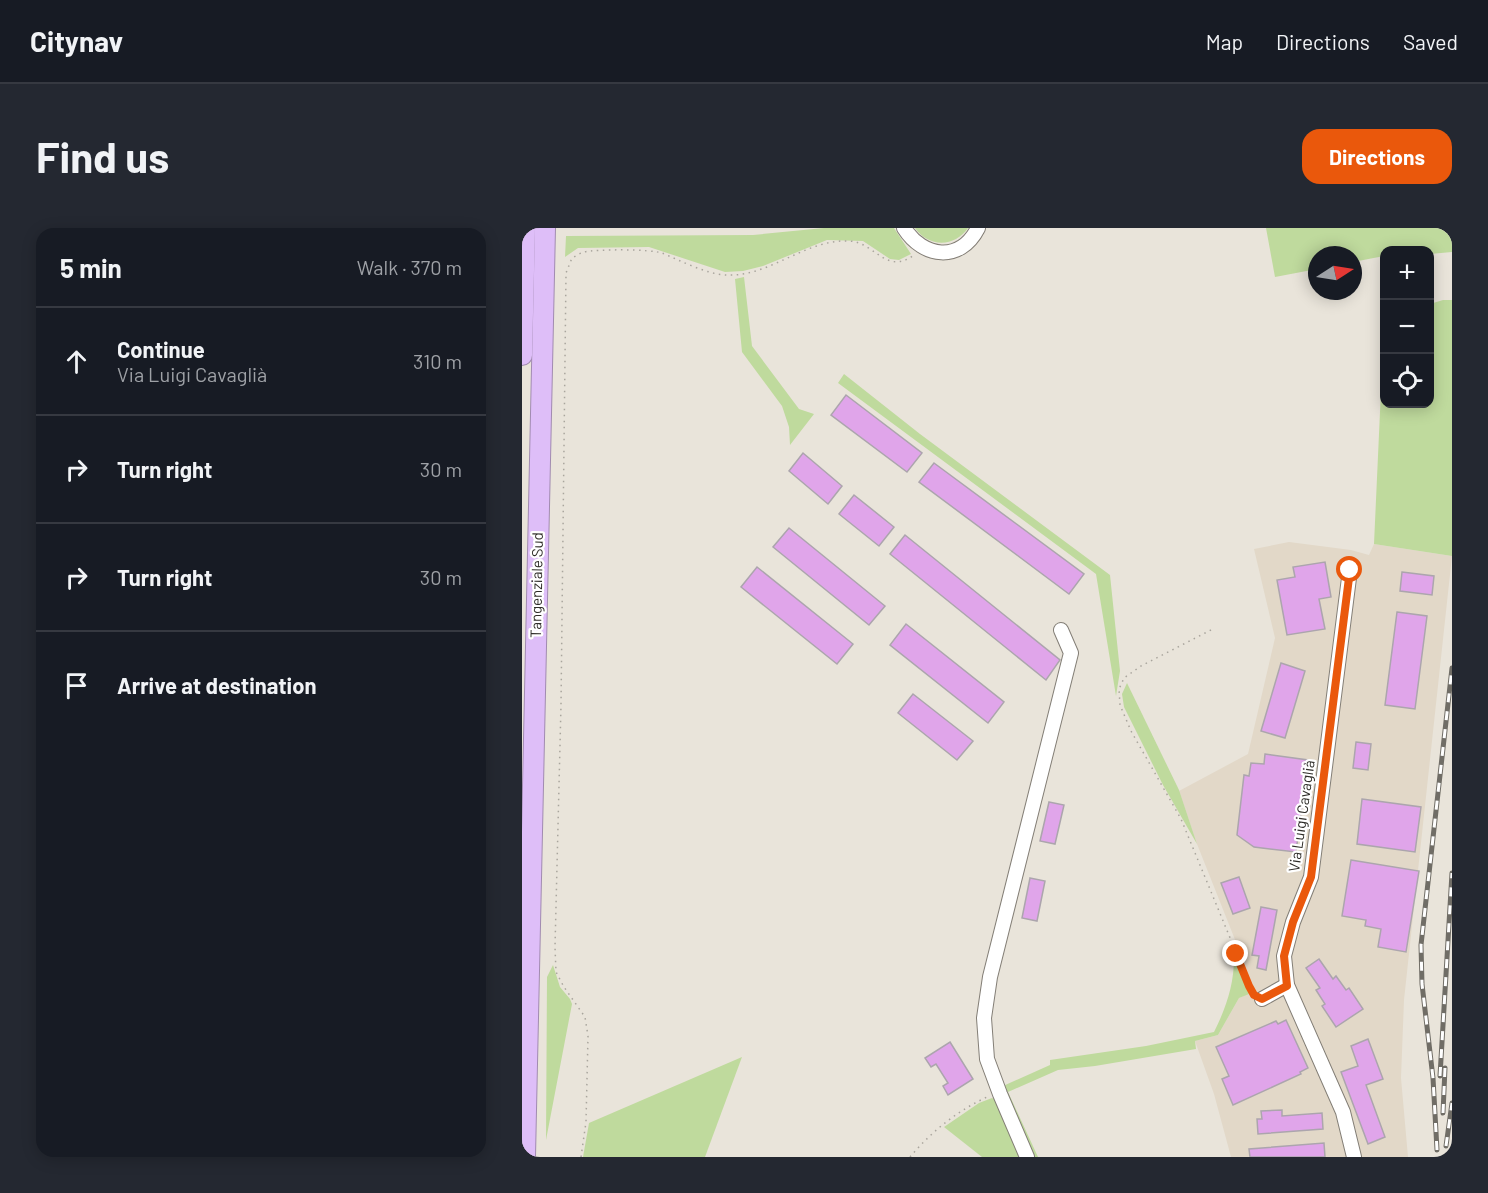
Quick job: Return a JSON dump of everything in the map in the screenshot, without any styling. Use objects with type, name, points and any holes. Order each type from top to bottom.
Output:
[{"type":"highway","points":[[522,354],[525,228]]},
{"type":"highway","name":"Tangenziale Sud","points":[[525,1157],[545,228]]},
{"type":"street","points":[[903,228],[911,240],[921,248],[934,252],[948,252],[959,248],[969,242],[978,228]]},
{"type":"street","name":"Via Luigi Cavaglià","points":[[1350,570],[1311,877],[1293,922],[1284,956],[1287,986],[1343,1112],[1354,1157]]},
{"type":"street","points":[[1027,1157],[987,1059],[984,1018],[990,977],[1071,653],[1060,630]]},
{"type":"street","points":[[1262,999],[1287,986]]},
{"type":"path","points":[[581,1157],[586,1122],[588,1036],[585,1017],[556,972],[555,947],[566,273],[572,258],[585,252],[632,250],[659,252],[678,261],[723,275],[736,275],[768,267],[832,242],[846,240],[860,242],[883,259],[897,262],[911,258],[921,248]]},
{"type":"path","points":[[1211,630],[1141,666],[1124,678],[1119,689],[1120,705],[1131,731],[1186,829],[1249,986],[1254,995],[1262,999]]},
{"type":"path","points":[[910,1157],[925,1139],[943,1124],[972,1104],[1000,1094]]},
{"type":"shaded area","points":[[1289,542],[1351,550],[1369,555],[1374,544],[1452,556],[1404,1000],[1401,1078],[1408,1157],[1231,1157],[1214,1094],[1195,1041],[1218,1035],[1239,998],[1255,990],[1197,844],[1179,791],[1248,754],[1275,638],[1254,549]]},
{"type":"green space","points":[[824,228],[894,228],[911,254],[899,260],[890,259],[863,241],[827,240],[763,266],[743,271],[725,272],[649,247],[578,248],[565,257],[566,236],[753,235]]},
{"type":"green space","points":[[915,228],[968,228],[956,239],[942,243],[927,239]]},
{"type":"green space","points":[[1266,228],[1452,228],[1452,252],[1434,254],[1434,246],[1380,246],[1380,257],[1362,260],[1362,246],[1308,246],[1308,271],[1275,277]]},
{"type":"green space","points":[[744,277],[752,346],[799,409],[814,414],[790,445],[789,427],[782,406],[742,352],[735,279]]},
{"type":"green space","points":[[1452,300],[1452,556],[1374,544],[1380,408],[1434,408],[1434,303]]},
{"type":"green space","points":[[844,374],[920,434],[1110,575],[1120,671],[1116,696],[1096,574],[838,383]]},
{"type":"green space","points":[[1127,683],[1179,790],[1197,844],[1163,785],[1124,707],[1122,694]]},
{"type":"green space","points":[[1234,958],[1249,994],[1239,998],[1218,1035],[1195,1041],[1196,1049],[1058,1070],[1008,1092],[1003,1086],[1050,1065],[1050,1060],[1146,1046],[1214,1032],[1233,978]]},
{"type":"green space","points":[[553,965],[560,987],[572,1004],[546,1140],[547,977]]},
{"type":"green space","points":[[742,1057],[705,1157],[583,1157],[589,1123]]},
{"type":"green space","points":[[1008,1092],[1038,1157],[1031,1157],[1003,1093]]},
{"type":"green space","points":[[992,1098],[996,1100],[1024,1157],[982,1157],[944,1127],[979,1103]]},
{"type":"building","points":[[846,395],[922,453],[907,472],[831,415]]},
{"type":"building","points":[[803,453],[842,486],[828,504],[789,471]]},
{"type":"building","points":[[934,463],[1084,574],[1069,594],[919,482]]},
{"type":"building","points":[[854,495],[894,527],[879,546],[839,514]]},
{"type":"building","points":[[789,528],[885,606],[869,625],[773,547]]},
{"type":"building","points":[[905,535],[1060,660],[1046,680],[890,554]]},
{"type":"building","points":[[1325,562],[1331,597],[1319,599],[1325,629],[1287,635],[1277,580],[1295,577],[1293,567]]},
{"type":"building","points":[[757,567],[853,644],[837,664],[741,587]]},
{"type":"building","points":[[1402,572],[1434,576],[1432,595],[1400,591]]},
{"type":"building","points":[[1397,612],[1427,616],[1415,709],[1385,705]]},
{"type":"building","points":[[906,624],[1004,702],[988,723],[890,645]]},
{"type":"building","points":[[1281,663],[1305,671],[1285,738],[1261,731]]},
{"type":"building","points":[[913,694],[973,741],[957,760],[898,713]]},
{"type":"building","points":[[1356,742],[1371,744],[1368,770],[1353,768]]},
{"type":"building","points":[[1265,754],[1308,760],[1296,852],[1254,847],[1237,835],[1244,775],[1249,776],[1251,763],[1264,764]]},
{"type":"building","points":[[1362,799],[1421,807],[1415,852],[1357,844]]},
{"type":"building","points":[[1049,802],[1064,805],[1055,844],[1040,841]]},
{"type":"building","points":[[1351,860],[1419,871],[1406,952],[1378,947],[1381,929],[1365,926],[1366,920],[1342,916]]},
{"type":"building","points":[[1239,877],[1250,908],[1233,914],[1221,883]]},
{"type":"building","points":[[1030,878],[1045,881],[1037,921],[1022,918]]},
{"type":"building","points":[[1261,907],[1277,910],[1266,970],[1257,968],[1259,956],[1252,955]]},
{"type":"building","points":[[1319,959],[1333,979],[1336,976],[1346,990],[1349,988],[1363,1009],[1336,1027],[1322,1006],[1325,1004],[1316,990],[1320,988],[1306,968]]},
{"type":"building","points":[[1286,1020],[1308,1068],[1300,1072],[1301,1074],[1233,1105],[1222,1079],[1229,1076],[1216,1047],[1276,1021],[1278,1024]]},
{"type":"building","points":[[1368,1039],[1383,1079],[1366,1085],[1385,1137],[1368,1144],[1341,1072],[1358,1066],[1351,1046]]},
{"type":"building","points":[[950,1042],[973,1079],[948,1095],[943,1086],[948,1083],[936,1064],[931,1067],[925,1058]]},
{"type":"building","points":[[1282,1110],[1282,1116],[1322,1113],[1323,1129],[1258,1134],[1257,1119],[1262,1119],[1261,1111]]},
{"type":"building","points":[[1324,1143],[1325,1157],[1250,1157],[1249,1149]]},
{"type":"railway","points":[[1437,1150],[1433,1078],[1422,984],[1421,945],[1452,668]]},
{"type":"railway","points":[[1440,1076],[1452,873]]},
{"type":"railway","points":[[1443,1113],[1445,1068]]},
{"type":"railway","points":[[1446,1146],[1452,1103]]},
{"type":"route","points":[[1236,954],[1254,995],[1262,999],[1287,986],[1284,956],[1293,922],[1311,877],[1350,570]]}]
